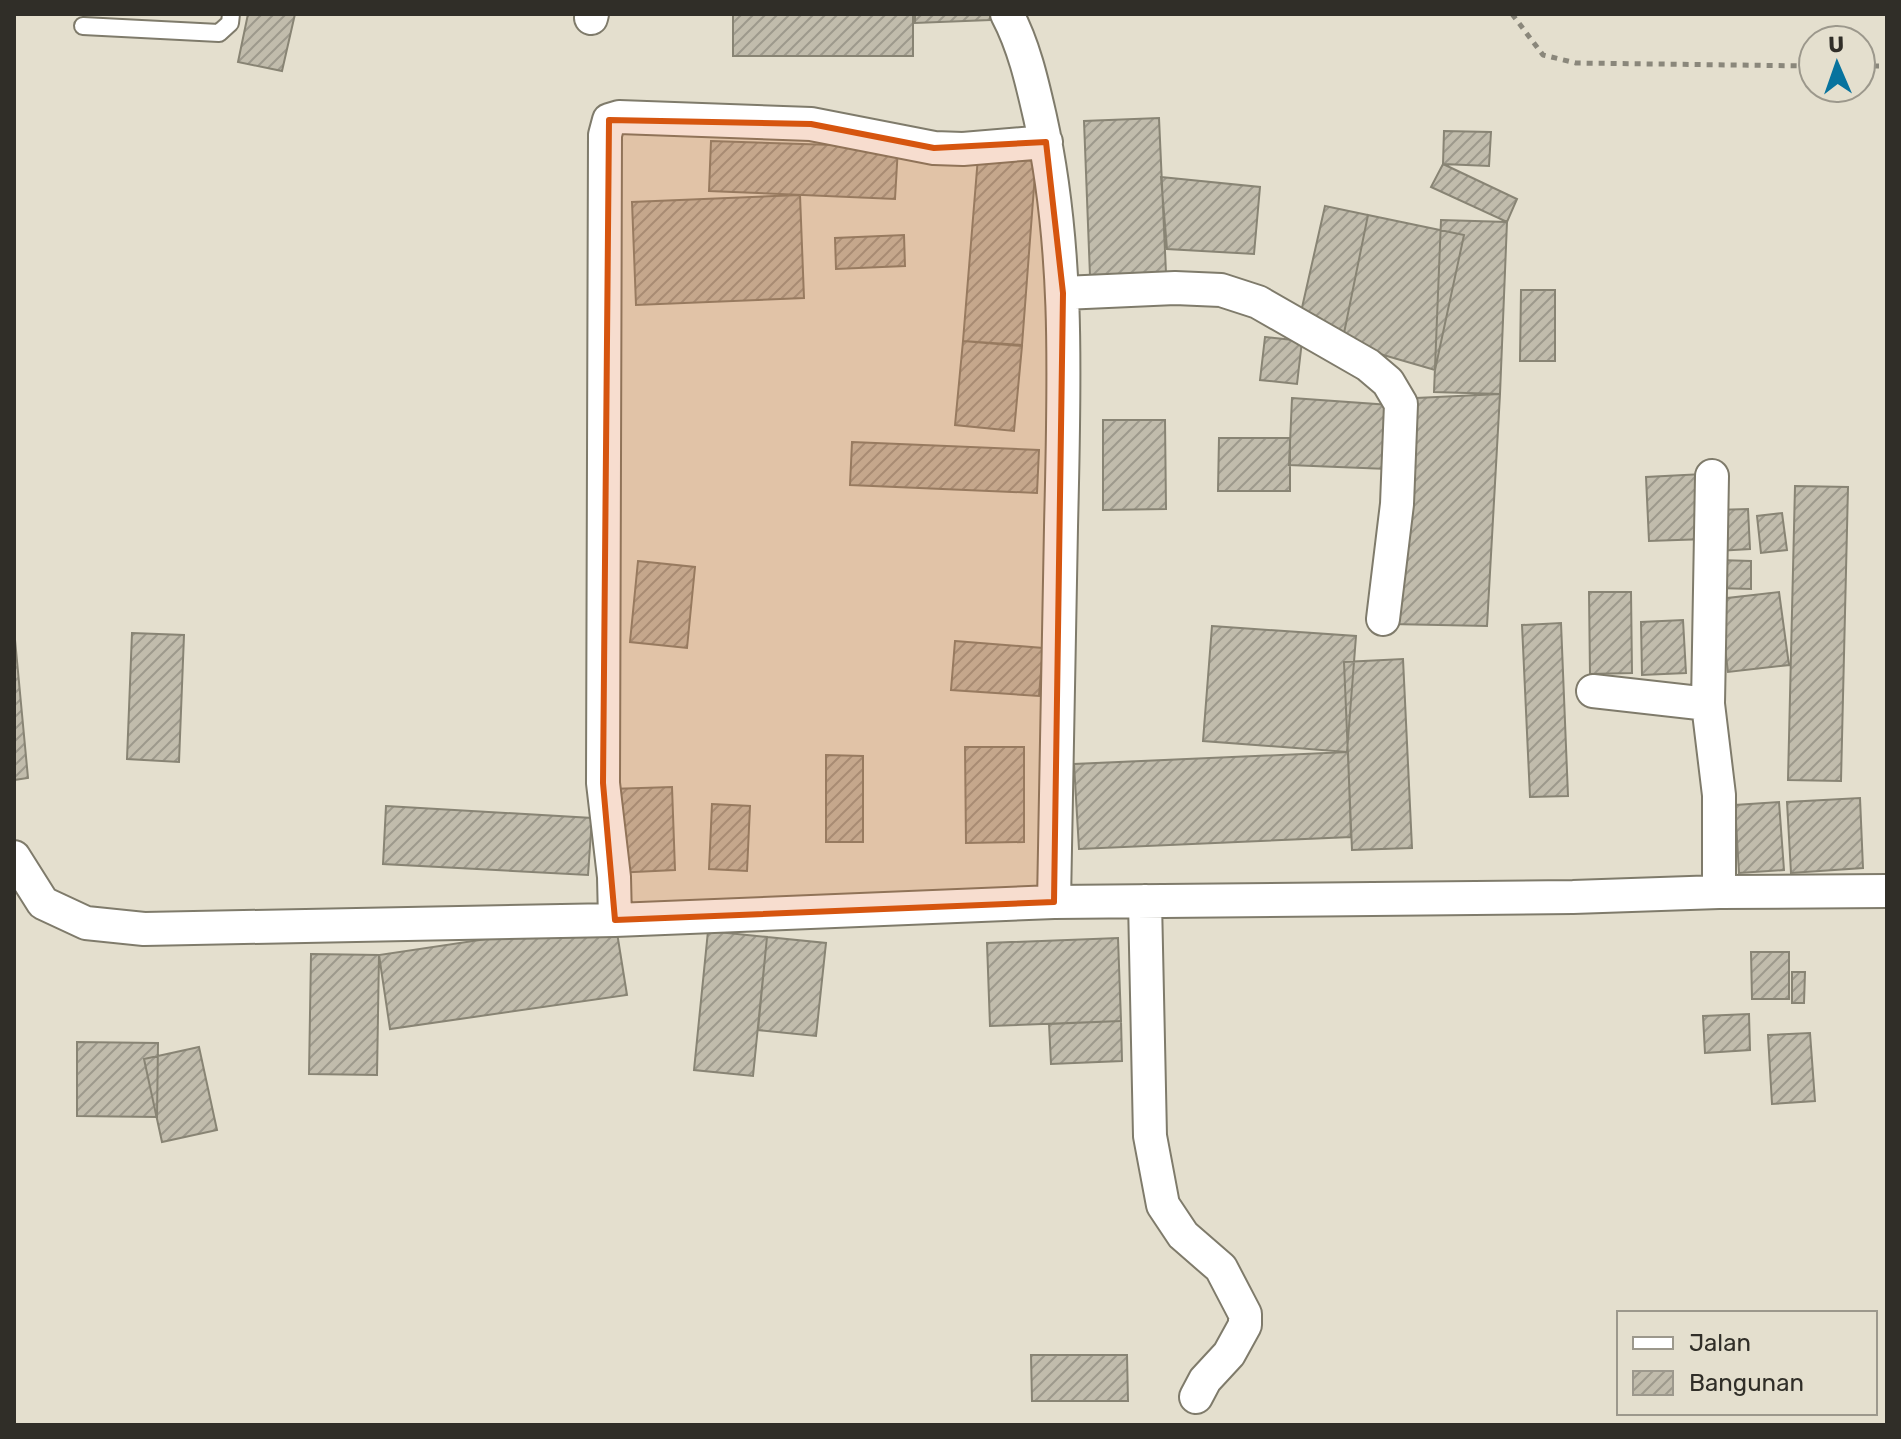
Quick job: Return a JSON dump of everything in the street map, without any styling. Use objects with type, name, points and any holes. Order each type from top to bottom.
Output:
[{"type":"street","points":[[1007,14],[1031,77],[1046,142],[1063,293],[1054,902]]},
{"type":"street","points":[[615,920],[614,877],[603,783],[605,151],[609,120],[619,117],[811,124],[934,148],[963,149],[1046,142]]},
{"type":"street","points":[[1063,293],[1175,288],[1221,290],[1258,302],[1368,365],[1388,382],[1401,404],[1397,504],[1383,619]]},
{"type":"street","points":[[1712,476],[1708,704],[1719,795],[1719,892]]},
{"type":"street","points":[[1593,691],[1708,704]]},
{"type":"street","points":[[14,857],[43,903],[86,923],[144,929],[615,920],[1054,902],[1887,891]]},
{"type":"street","points":[[1145,901],[1150,1136],[1163,1205],[1183,1235],[1221,1268],[1245,1314],[1245,1325],[1229,1354],[1205,1380],[1196,1397]]},
{"type":"lane","points":[[83,26],[219,33],[230,23],[231,14]]},
{"type":"path","points":[[1512,14],[1543,55],[1576,63],[1797,66]]},
{"type":"highlighted area","points":[[609,120],[811,124],[934,148],[1046,142],[1063,293],[1054,902],[615,920],[603,783]]},
{"type":"building","points":[[248,14],[295,14],[282,71],[238,62]]},
{"type":"building","points":[[733,14],[913,14],[913,56],[733,56]]},
{"type":"building","points":[[915,14],[990,14],[990,20],[915,23]]},
{"type":"building","points":[[1159,118],[1166,273],[1090,276],[1084,121]]},
{"type":"building","points":[[1444,131],[1491,132],[1489,166],[1443,164]]},
{"type":"building","points":[[711,141],[898,147],[895,199],[709,191]]},
{"type":"building","points":[[978,157],[1036,161],[1022,345],[963,341]]},
{"type":"building","points":[[1443,164],[1517,199],[1507,222],[1431,187]]},
{"type":"building","points":[[1161,177],[1260,187],[1254,254],[1167,249]]},
{"type":"building","points":[[800,195],[804,298],[636,305],[632,202]]},
{"type":"building","points":[[1325,206],[1368,215],[1342,343],[1299,321]]},
{"type":"building","points":[[1368,215],[1464,235],[1435,370],[1342,343]]},
{"type":"building","points":[[1441,220],[1507,222],[1500,394],[1434,392]]},
{"type":"building","points":[[904,235],[905,266],[836,269],[835,238]]},
{"type":"building","points":[[1521,290],[1555,290],[1555,361],[1520,361]]},
{"type":"building","points":[[1265,337],[1302,341],[1297,384],[1260,380]]},
{"type":"building","points":[[963,341],[1022,346],[1014,431],[955,425]]},
{"type":"building","points":[[1500,394],[1487,626],[1391,624],[1409,409],[1416,398]]},
{"type":"building","points":[[1292,398],[1390,405],[1387,469],[1289,465]]},
{"type":"building","points":[[1103,420],[1165,420],[1166,509],[1103,510]]},
{"type":"building","points":[[1219,438],[1290,438],[1290,491],[1218,491]]},
{"type":"building","points":[[852,442],[1039,450],[1037,493],[850,485]]},
{"type":"building","points":[[1703,474],[1706,539],[1649,541],[1646,477]]},
{"type":"building","points":[[1795,486],[1848,487],[1841,781],[1788,780]]},
{"type":"building","points":[[1748,509],[1750,549],[1717,551],[1715,510]]},
{"type":"building","points":[[1782,513],[1787,550],[1761,553],[1757,516]]},
{"type":"building","points":[[1718,560],[1751,561],[1751,589],[1718,588]]},
{"type":"building","points":[[638,561],[695,567],[687,648],[630,642]]},
{"type":"building","points":[[1589,592],[1631,592],[1632,673],[1590,674]]},
{"type":"building","points":[[1779,592],[1789,665],[1728,672],[1719,599]]},
{"type":"building","points":[[1683,620],[1686,673],[1642,675],[1641,622]]},
{"type":"building","points":[[1561,623],[1568,796],[1530,797],[1522,625]]},
{"type":"building","points":[[1212,626],[1356,636],[1347,752],[1203,741]]},
{"type":"building","points":[[14,629],[28,778],[14,780]]},
{"type":"building","points":[[132,633],[184,635],[179,762],[127,759]]},
{"type":"building","points":[[955,641],[1043,648],[1039,696],[951,690]]},
{"type":"building","points":[[1403,659],[1412,848],[1352,850],[1344,662]]},
{"type":"building","points":[[965,747],[1024,747],[1024,842],[966,843]]},
{"type":"building","points":[[1348,752],[1351,837],[1079,849],[1074,764]]},
{"type":"building","points":[[826,755],[863,756],[863,842],[826,842]]},
{"type":"building","points":[[672,787],[675,870],[614,873],[610,789]]},
{"type":"building","points":[[1860,798],[1863,868],[1791,873],[1787,802]]},
{"type":"building","points":[[1779,802],[1784,870],[1739,873],[1735,805]]},
{"type":"building","points":[[712,804],[750,806],[747,871],[709,869]]},
{"type":"building","points":[[386,806],[592,818],[588,875],[383,864]]},
{"type":"building","points":[[615,920],[627,995],[390,1029],[379,955]]},
{"type":"building","points":[[708,931],[767,937],[753,1076],[694,1070]]},
{"type":"building","points":[[767,937],[826,943],[816,1036],[758,1030]]},
{"type":"building","points":[[1118,938],[1121,1021],[990,1026],[987,943]]},
{"type":"building","points":[[1751,952],[1789,952],[1789,999],[1752,999]]},
{"type":"building","points":[[311,954],[379,955],[377,1075],[309,1074]]},
{"type":"building","points":[[1792,972],[1805,972],[1804,1003],[1792,1003]]},
{"type":"building","points":[[1749,1014],[1750,1050],[1705,1053],[1703,1016]]},
{"type":"building","points":[[1121,1021],[1122,1061],[1051,1064],[1049,1024]]},
{"type":"building","points":[[1810,1033],[1815,1101],[1772,1104],[1768,1035]]},
{"type":"building","points":[[77,1042],[158,1043],[157,1117],[77,1116]]},
{"type":"building","points":[[199,1047],[217,1130],[162,1142],[144,1059]]},
{"type":"building","points":[[1031,1355],[1127,1355],[1128,1401],[1032,1401]]}]
